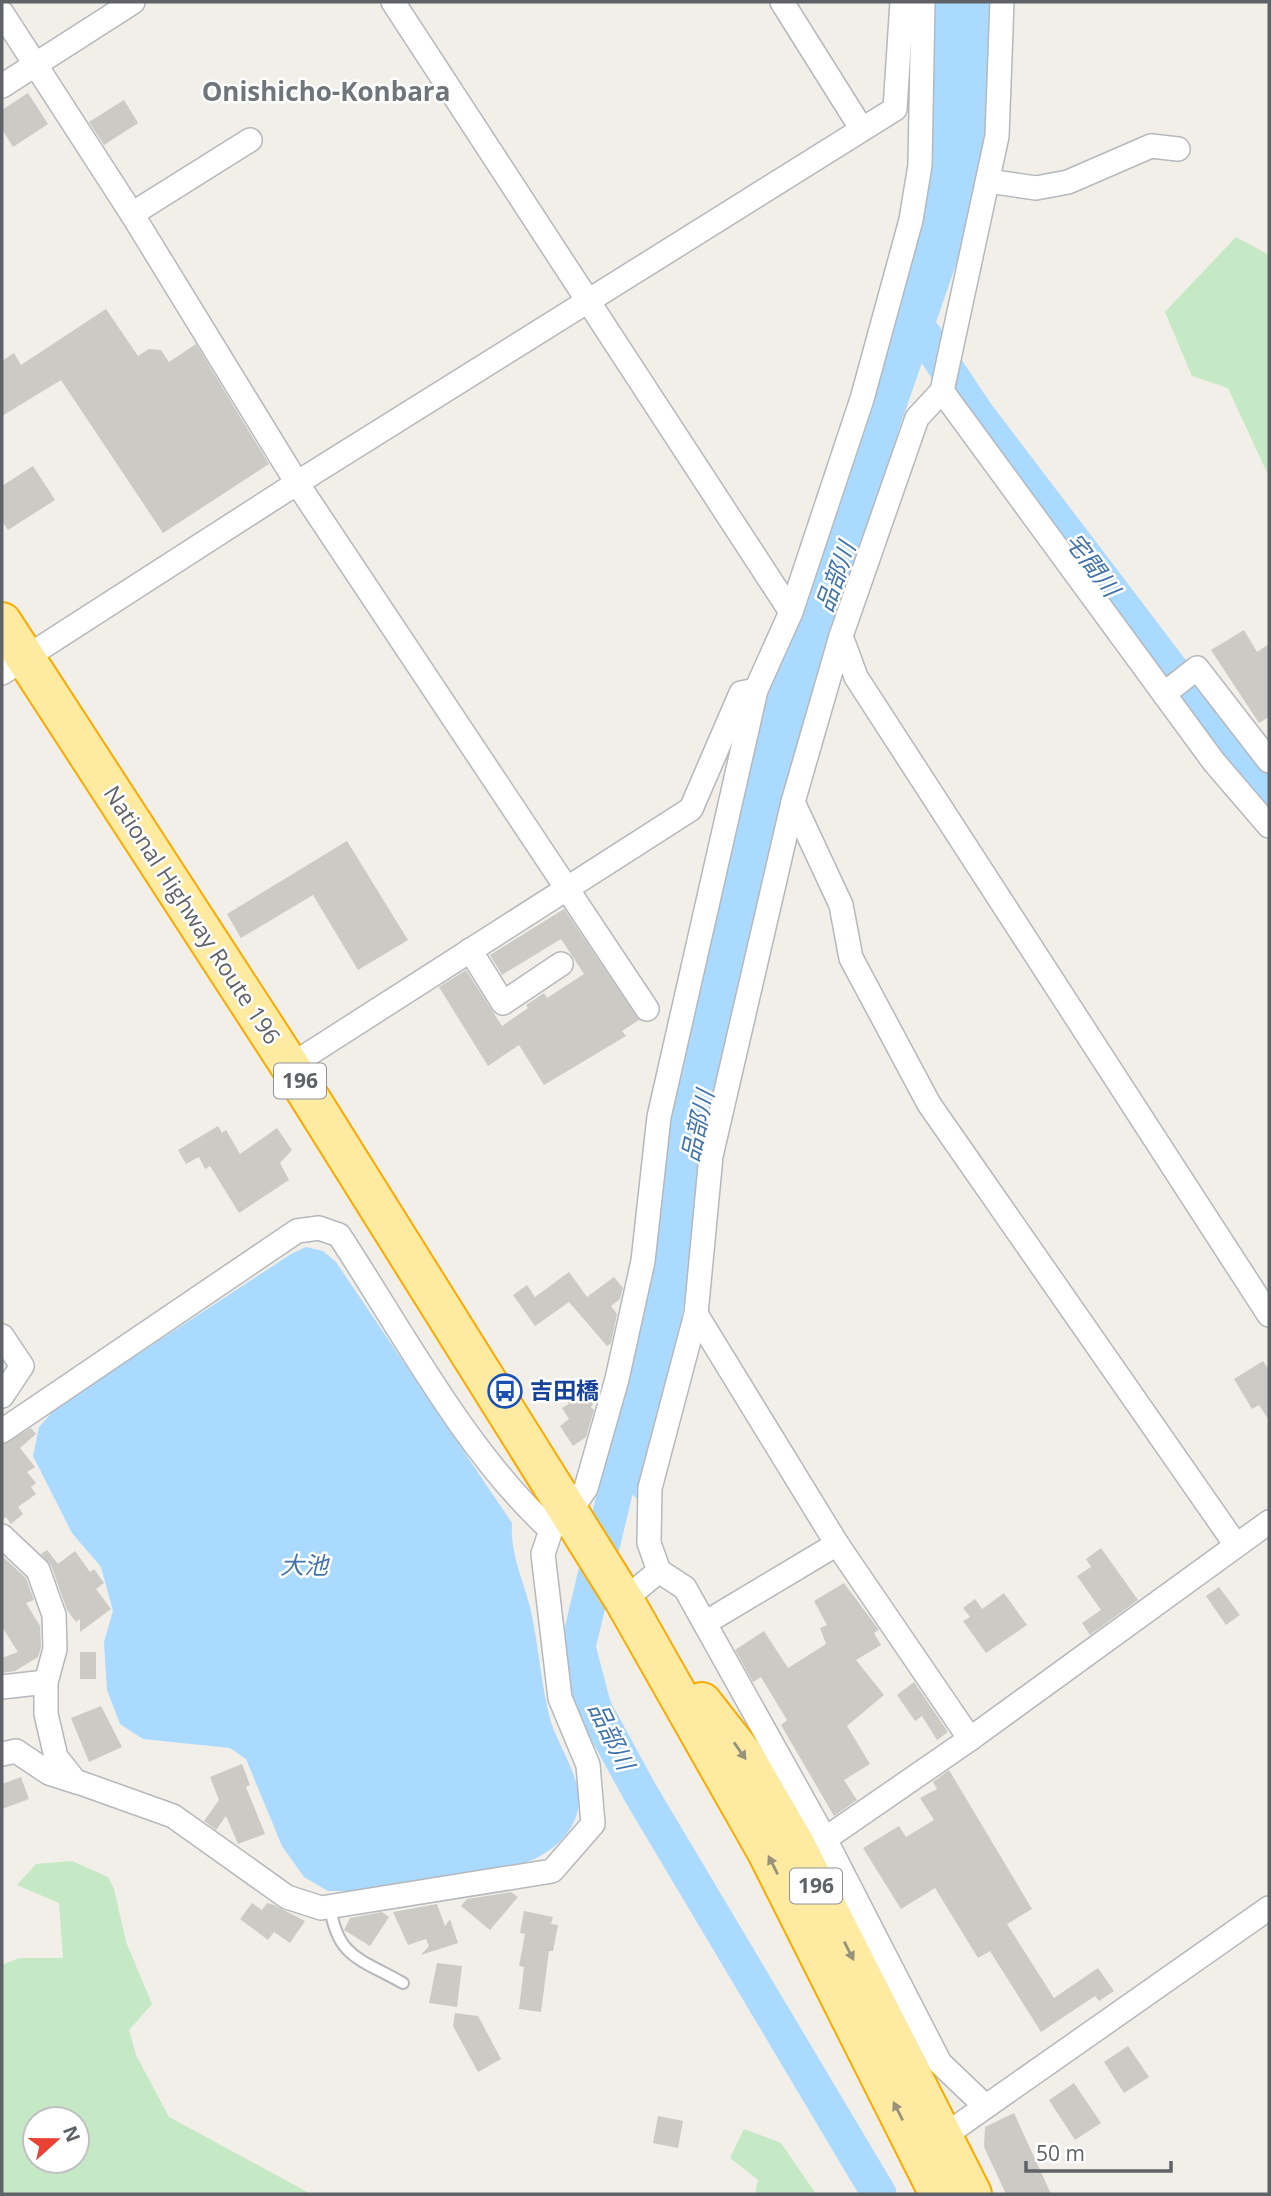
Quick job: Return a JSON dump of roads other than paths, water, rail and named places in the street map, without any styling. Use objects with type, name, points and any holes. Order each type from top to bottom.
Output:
[{"type":"highway","name":"National Highway Route 196","points":[[2,622],[13,665],[290,1066],[570,1529],[742,1753],[795,1844],[932,2145],[972,2194]]},
{"type":"highway","name":"National Highway Route 196","points":[[932,2145],[939,2194]]},
{"type":"street","points":[[2,86],[133,2]]},
{"type":"street","points":[[393,2],[791,612]]},
{"type":"street","points":[[782,2],[861,128]]},
{"type":"street","points":[[13,665],[895,109],[902,2]]},
{"type":"street","points":[[2,1754],[16,1751],[50,1773],[173,1816],[287,1897],[321,1908],[552,1871],[593,1824],[588,1765],[560,1698],[543,1554],[570,1529],[586,1488],[617,1379],[643,1261],[659,1117],[756,690],[791,612],[862,399],[911,220],[920,165],[923,2]]},
{"type":"street","points":[[984,2105],[940,2063],[825,1839],[705,1623],[685,1588],[659,1571],[649,1543],[650,1488],[696,1314],[711,1156],[793,802],[841,636],[917,418],[942,390],[998,136],[1002,2]]},
{"type":"street","points":[[2,13],[132,214],[298,483],[647,1009]]},
{"type":"street","points":[[132,214],[250,140]]},
{"type":"street","points":[[988,181],[1036,188],[1068,182],[1151,146],[1178,149]]},
{"type":"street","points":[[942,390],[1214,762],[1269,826]]},
{"type":"street","points":[[841,636],[856,677],[1269,1315]]},
{"type":"street","points":[[1164,694],[1197,668],[1269,761]]},
{"type":"street","points":[[290,1066],[691,809],[741,693],[756,690]]},
{"type":"street","points":[[793,802],[841,905],[850,958],[929,1104],[1236,1545]]},
{"type":"street","points":[[470,950],[503,1003],[561,964]]},
{"type":"street","points":[[2,1431],[298,1231],[319,1228],[340,1235],[474,1442],[519,1501],[570,1529]]},
{"type":"street","points":[[696,1314],[837,1544],[970,1739]]},
{"type":"street","points":[[2,1336],[22,1366],[2,1396]]},
{"type":"street","points":[[825,1839],[970,1739],[1269,1522]]},
{"type":"street","points":[[2,1536],[38,1570],[54,1615],[55,1649],[46,1682],[46,1714],[56,1756],[75,1781],[93,1788]]},
{"type":"street","points":[[705,1623],[837,1544]]},
{"type":"street","points":[[620,1594],[659,1571]]},
{"type":"street","points":[[2,1687],[46,1682]]},
{"type":"street","points":[[932,2145],[984,2105],[1269,1908]]},
{"type":"lane","points":[[330,1906],[333,1931],[339,1943],[347,1951],[403,1983]]},
{"type":"water","points":[[935,2],[992,2],[990,136],[959,256],[900,426],[868,537],[697,1222],[677,1347],[637,1499],[602,1465],[668,1108],[740,786],[885,323]]},
{"type":"water","name":"大池","points":[[306,1247],[323,1251],[336,1262],[512,1523],[513,1546],[531,1611],[551,1722],[575,1779],[579,1797],[575,1820],[562,1839],[545,1853],[525,1863],[350,1891],[328,1891],[304,1877],[282,1846],[246,1759],[230,1748],[143,1739],[120,1724],[107,1690],[104,1642],[113,1611],[101,1567],[72,1533],[33,1456],[39,1427],[56,1408],[291,1254]]},
{"type":"waterway","name":"宅間川","points":[[924,335],[976,413],[1211,722],[1269,789]]},
{"type":"waterway","name":"品部川","points":[[629,1434],[578,1647],[594,1708],[641,1794],[879,2194]]},
{"type":"place","name":"吉田橋","points":[[505,1391]]},
{"type":"district","name":"Onishicho-Konbara","points":[[326,92]]}]
